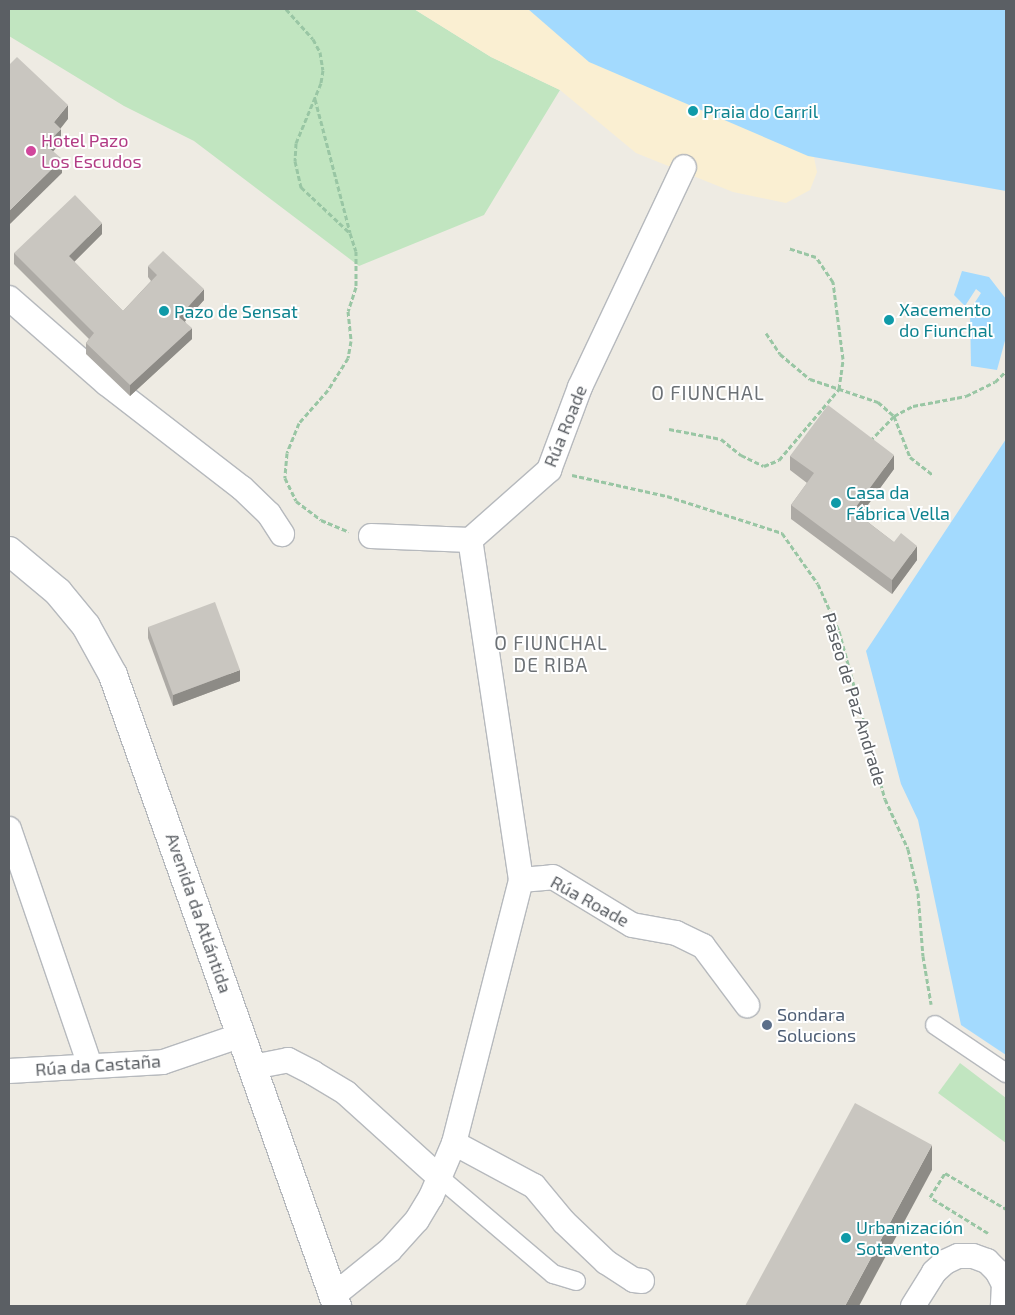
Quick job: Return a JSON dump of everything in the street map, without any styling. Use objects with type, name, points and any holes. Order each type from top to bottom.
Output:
[{"type":"street","name":"Rúa Roade","points":[[470,540],[549,470],[580,387],[684,167]]},
{"type":"street","points":[[9,298],[22,306],[106,382],[242,488],[269,514],[282,534]]},
{"type":"street","points":[[335,1301],[390,1250],[417,1220],[439,1177],[454,1143],[521,880],[470,540],[371,536]]},
{"type":"street","name":"Avenida da Atlántida","points":[[9,551],[58,592],[86,626],[112,675],[242,1035],[335,1301]]},
{"type":"street","points":[[9,829],[90,1066]]},
{"type":"street","name":"Rúa Roade","points":[[521,880],[553,877],[632,926],[676,933],[703,946],[746,1005]]},
{"type":"street","points":[[935,1025],[1006,1073]]},
{"type":"street","name":"Rúa da Castaña","points":[[9,1071],[163,1062],[242,1035]]},
{"type":"street","points":[[253,1067],[288,1060],[346,1093],[439,1177],[553,1274],[576,1280]]},
{"type":"street","points":[[454,1143],[534,1186],[564,1222],[606,1262],[634,1280],[642,1281]]},
{"type":"street","points":[[913,1306],[934,1272],[944,1262],[958,1256],[973,1256],[986,1261],[997,1271],[1004,1284],[1003,1306]]},
{"type":"path","points":[[286,9],[313,39],[320,52],[321,84],[296,143],[295,162],[301,187],[350,233]]},
{"type":"path","points":[[315,99],[356,251],[356,287],[348,311],[351,341],[348,358],[328,390],[300,423],[287,453],[285,478],[296,501],[320,520],[344,531],[371,536]]},
{"type":"path","points":[[669,429],[722,439],[741,455],[764,466],[779,460],[839,388],[843,359],[833,282],[816,257],[789,248]]},
{"type":"path","points":[[766,333],[796,369],[810,379],[878,402],[894,416],[910,457],[932,475]]},
{"type":"path","points":[[868,444],[894,416],[913,406],[966,396],[995,382],[1006,370]]},
{"type":"path","name":"Paseo de Paz Andrade","points":[[549,470],[667,496],[782,533],[818,584],[838,631],[885,799],[908,849],[918,893],[922,956],[935,1025]]},
{"type":"path","points":[[990,1235],[930,1197],[945,1173],[1006,1208]]},
{"type":"green space","points":[[9,9],[414,9],[491,57],[560,90],[484,215],[359,266],[194,141],[124,106],[9,36]]},
{"type":"green space","points":[[960,1063],[1006,1098],[1006,1143],[938,1093]]},
{"type":"sand","name":"Praia do Carril","points":[[414,9],[750,9],[809,133],[817,172],[810,190],[786,203],[733,192],[636,153],[560,90],[491,57]]},
{"type":"water","points":[[528,9],[1006,9],[1006,191],[808,156],[589,62]]},
{"type":"water","points":[[962,271],[989,277],[1006,299],[1006,337],[997,370],[971,366],[970,310],[981,293],[976,289],[965,306],[954,295]]},
{"type":"water","points":[[1006,439],[1006,1055],[961,1025],[918,820],[901,784],[866,651]]},
{"type":"building","name":"Hotel Pazo Los Escudos","points":[[17,57],[68,105],[54,122],[61,129],[46,145],[62,159],[9,211],[9,65]]},
{"type":"building","name":"Pazo de Sensat","points":[[75,195],[102,223],[69,256],[123,311],[157,275],[148,266],[163,251],[204,289],[179,317],[192,328],[130,385],[86,343],[94,333],[14,253]]},
{"type":"building","name":"Casa da Fábrica Vella","points":[[828,405],[894,455],[853,511],[894,542],[901,533],[917,546],[892,580],[791,505],[814,473],[790,456]]},
{"type":"building","points":[[215,602],[240,670],[173,695],[148,627]]},
{"type":"building","name":"Urbanización Sotavento","points":[[855,1103],[932,1145],[845,1306],[745,1306]]},
{"type":"place","name":"Praia do Carril","points":[[693,111]]},
{"type":"place","name":"Hotel Pazo Los Escudos","points":[[31,151]]},
{"type":"place","name":"Pazo de Sensat","points":[[164,311]]},
{"type":"place","name":"Xacemento do Fiunchal","points":[[889,320]]},
{"type":"place","name":"Casa da Fábrica Vella","points":[[836,503]]},
{"type":"place","name":"Sondara Solucions","points":[[767,1025]]},
{"type":"place","name":"Urbanización Sotavento","points":[[846,1238]]},
{"type":"district","name":"O FIUNCHAL","points":[[708,393]]},
{"type":"district","name":"O FIUNCHAL DE RIBA","points":[[551,654]]}]
